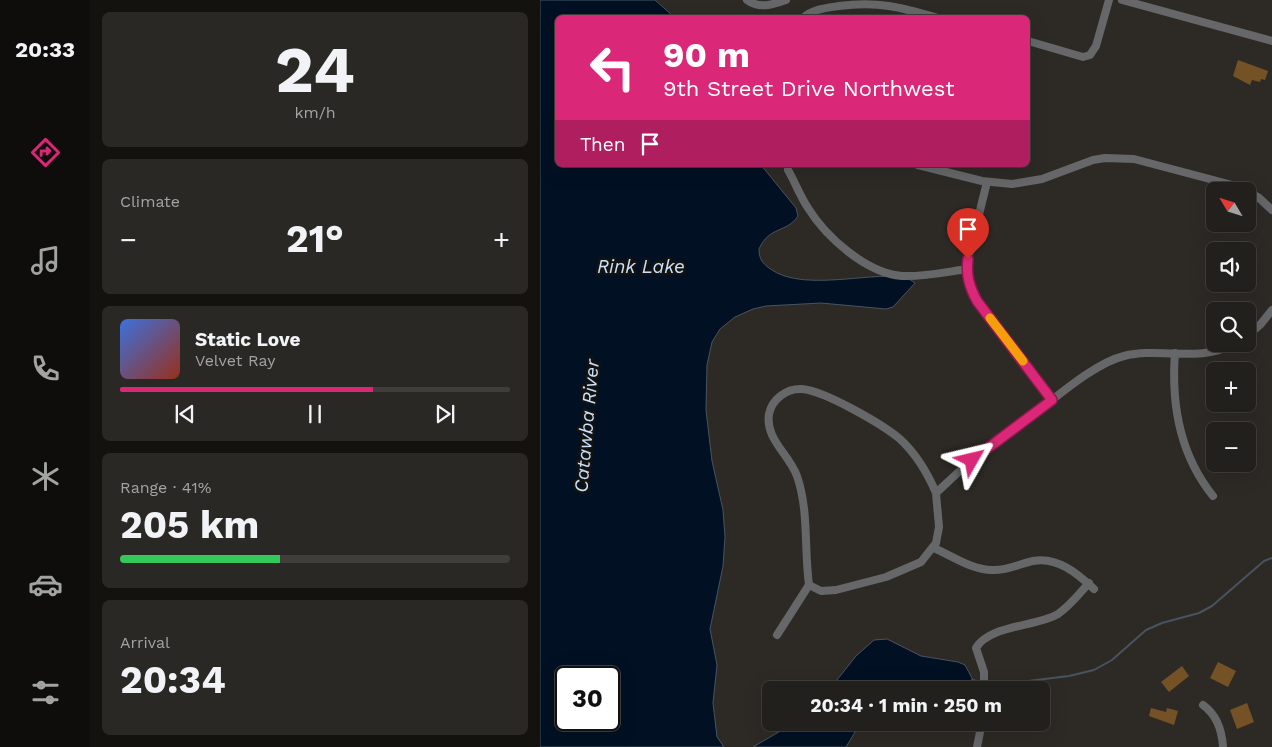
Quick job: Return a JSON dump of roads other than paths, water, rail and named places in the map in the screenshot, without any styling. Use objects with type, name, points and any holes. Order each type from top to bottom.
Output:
[{"type":"street","points":[[747,0],[754,5],[771,5],[786,0]]},
{"type":"street","points":[[1030,42],[1083,56],[1092,54],[1109,0]]},
{"type":"street","points":[[1122,0],[1272,41]]},
{"type":"street","points":[[807,15],[839,3],[887,4],[927,15]]},
{"type":"street","points":[[926,167],[987,182],[1012,184],[1031,182],[1093,160],[1123,157],[1145,161],[1236,186],[1258,197],[1272,210]]},
{"type":"street","points":[[788,170],[807,208],[826,231],[852,256],[879,269],[900,276],[918,276],[967,269]]},
{"type":"street","points":[[987,182],[980,204],[967,269],[969,283],[977,301],[1052,400]]},
{"type":"street","points":[[1256,328],[1272,310]]},
{"type":"street","points":[[936,493],[972,460],[1095,370],[1122,356],[1144,352],[1206,352]]},
{"type":"street","points":[[1175,353],[1174,396],[1181,435],[1197,472],[1213,496]]},
{"type":"street","points":[[777,635],[808,585],[806,528],[801,491],[794,469],[773,436],[769,424],[770,410],[778,397],[791,390],[807,390],[857,411],[883,426],[908,448],[921,466],[936,493],[939,527],[934,548],[921,562],[907,569],[856,586],[836,590],[821,591],[808,585]]},
{"type":"street","points":[[934,548],[985,570],[1006,569],[1034,561],[1053,562],[1082,577],[1092,586],[1057,614],[992,634],[980,640],[976,648],[984,672],[984,681]]},
{"type":"street","points":[[1204,705],[1215,718],[1220,730],[1223,747]]},
{"type":"street","points":[[977,747],[980,731]]},
{"type":"water","name":"Rink Lake","points":[[540,0],[655,0],[672,15],[555,15],[555,167],[763,167],[796,208],[798,216],[789,225],[768,237],[759,249],[761,260],[769,268],[785,276],[804,280],[889,276],[904,278],[915,283],[893,307],[886,309],[821,303],[766,306],[753,309],[735,317],[720,329],[712,342],[707,365],[706,410],[712,461],[723,510],[725,537],[723,566],[710,629],[717,665],[713,703],[717,737],[724,747],[540,747]]},
{"type":"water","points":[[887,639],[921,656],[958,662],[965,665],[973,680],[836,681],[856,656],[874,640]]},
{"type":"water","points":[[781,731],[857,731],[846,747],[753,747]]},
{"type":"waterway","points":[[1028,681],[1069,676],[1094,670],[1112,660],[1146,630],[1162,623],[1199,613],[1212,606],[1264,561],[1272,558]]},
{"type":"waterway","points":[[972,680],[977,681]]},
{"type":"water label","name":"Catawba River","points":[[586,426]]}]
